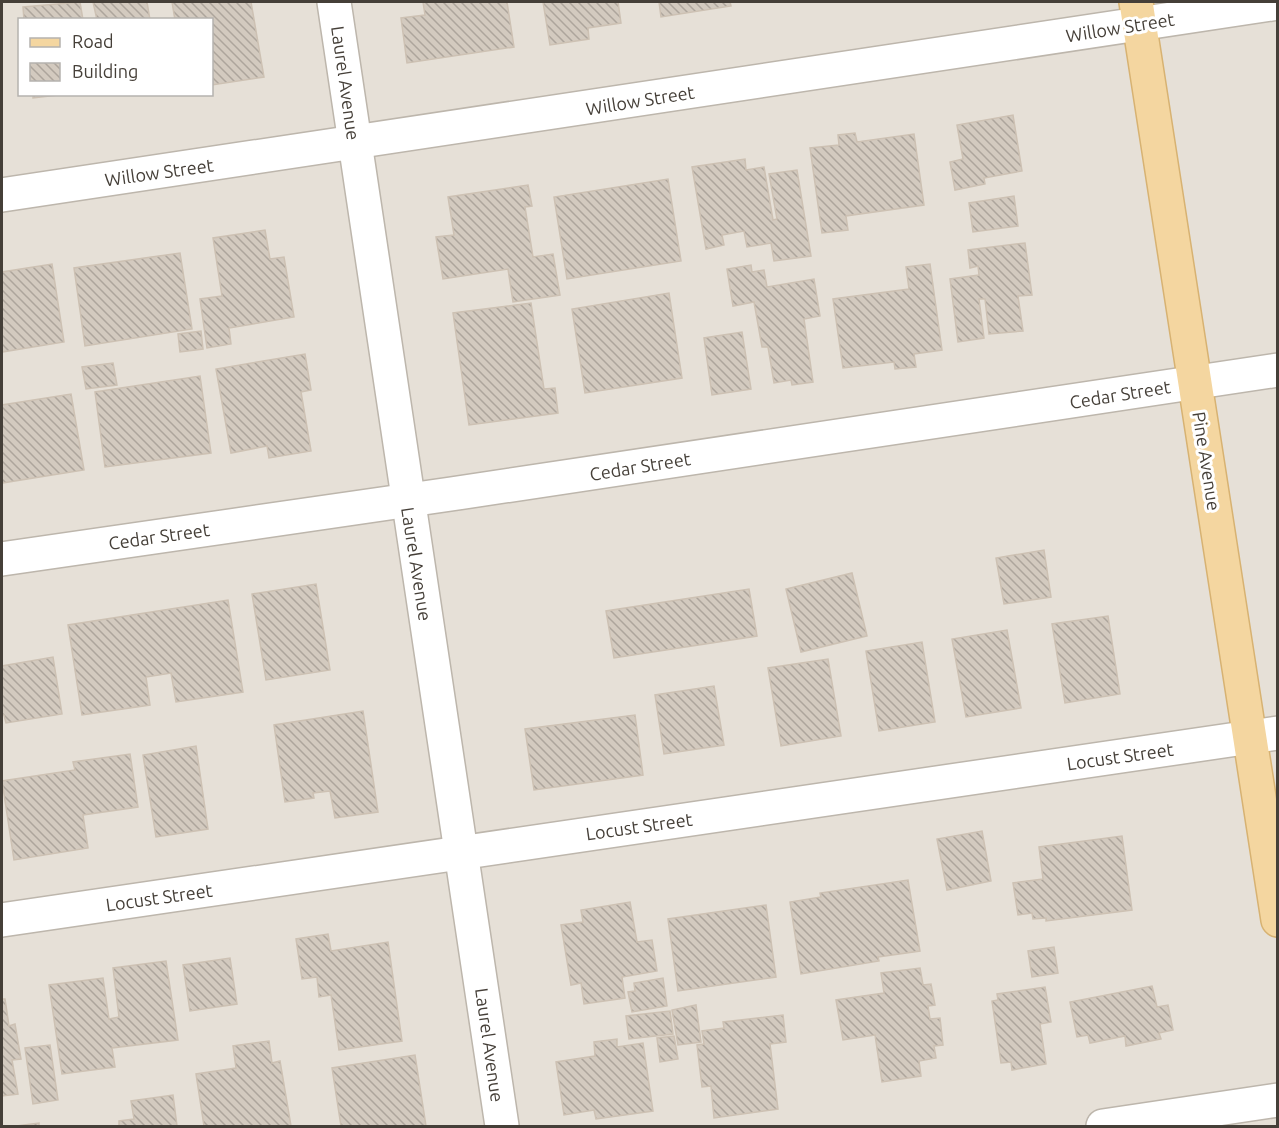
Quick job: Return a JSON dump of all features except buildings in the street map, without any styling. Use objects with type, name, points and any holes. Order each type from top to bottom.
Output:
[{"type":"main road","name":"Pine Avenue","points":[[1138,13],[1195,382],[1263,735],[1278,920]]},
{"type":"street","name":"Laurel Avenue","points":[[334,2],[502,1126]]},
{"type":"street","name":"Willow Street","points":[[2,195],[355,143],[1138,13],[1278,3]]},
{"type":"street","name":"Cedar Street","points":[[2,559],[407,501],[1278,369]]},
{"type":"street","name":"Locust Street","points":[[2,920],[1263,735]]},
{"type":"street","points":[[1103,1126],[1278,1100]]},
{"type":"shaded area","points":[[2,2],[1277,2],[1277,1126],[2,1126]]}]
